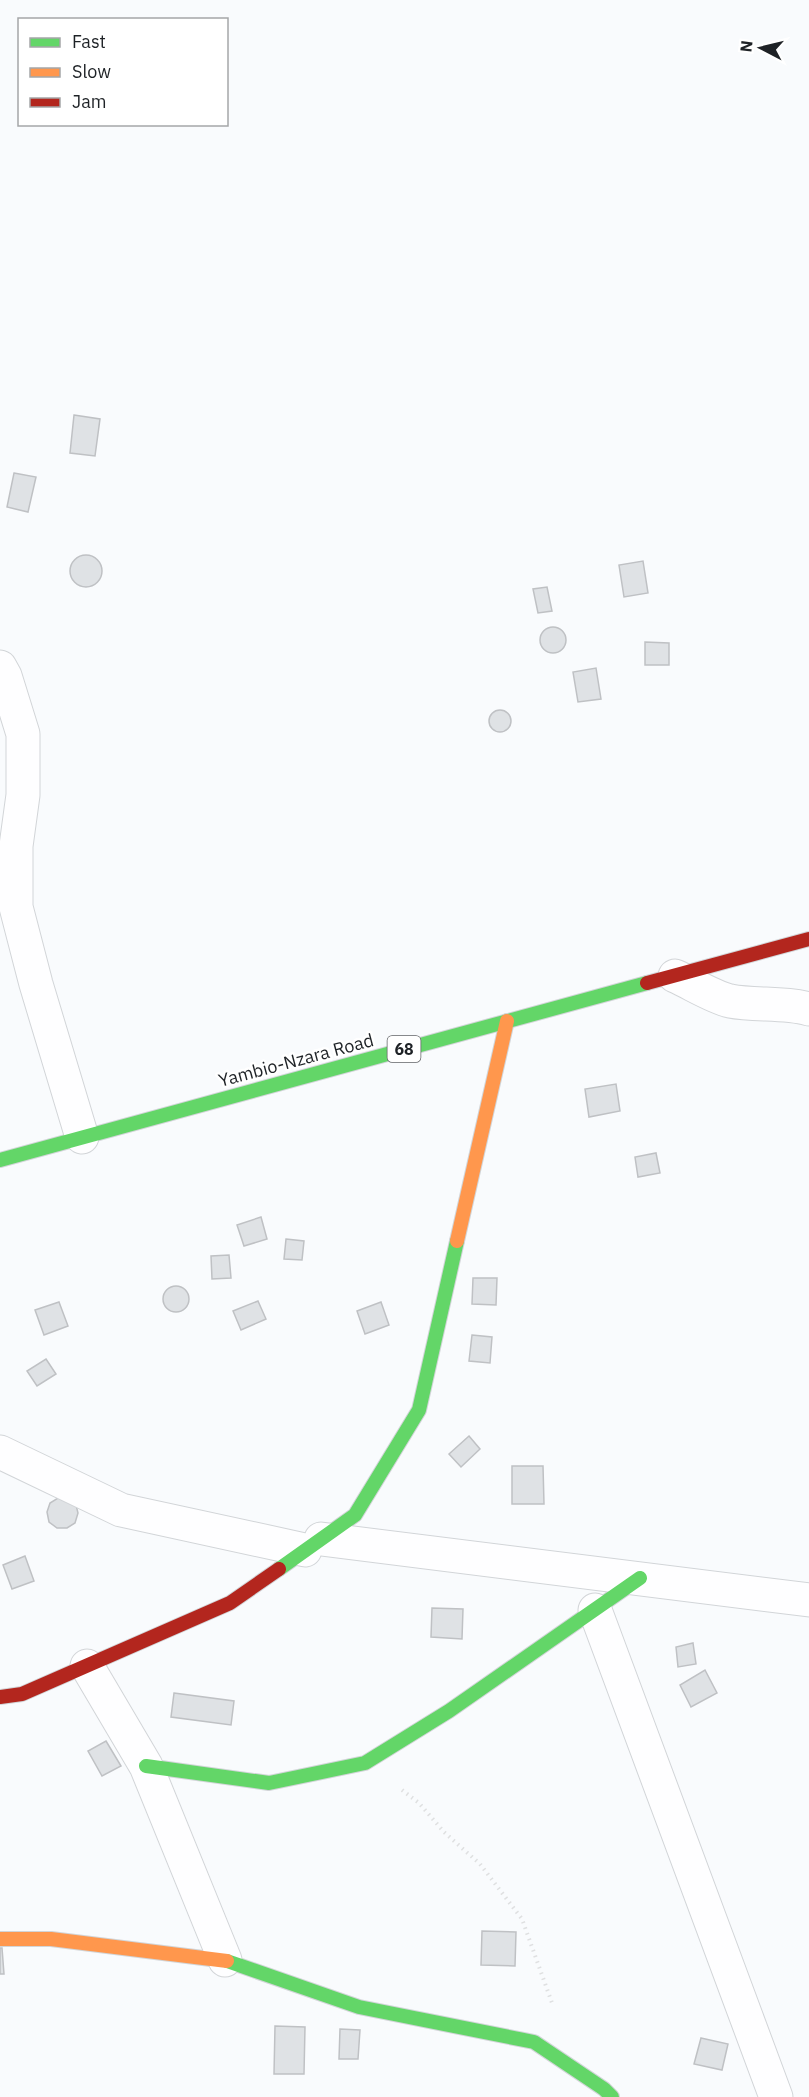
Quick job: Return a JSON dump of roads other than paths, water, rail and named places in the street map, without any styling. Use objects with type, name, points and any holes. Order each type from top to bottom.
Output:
[{"type":"street","points":[[0,667],[5,676],[23,734],[23,795],[16,846],[16,907],[36,984],[82,1137]]},
{"type":"street","name":"Yambio-Nzara Road","points":[[0,1160],[809,939]]},
{"type":"street","points":[[675,975],[728,1000],[809,1009]]},
{"type":"street","points":[[0,1697],[22,1694],[230,1603],[355,1515],[419,1410],[507,1021]]},
{"type":"street","points":[[0,1452],[121,1510],[313,1544],[640,1578],[809,1600]]},
{"type":"street","points":[[146,1766],[269,1783],[365,1763],[449,1711],[640,1578]]},
{"type":"street","points":[[595,1610],[776,2097]]},
{"type":"street","points":[[87,1666],[146,1766],[225,1960]]},
{"type":"street","points":[[0,1939],[51,1939],[225,1960],[359,2007],[534,2042],[612,2097]]}]
